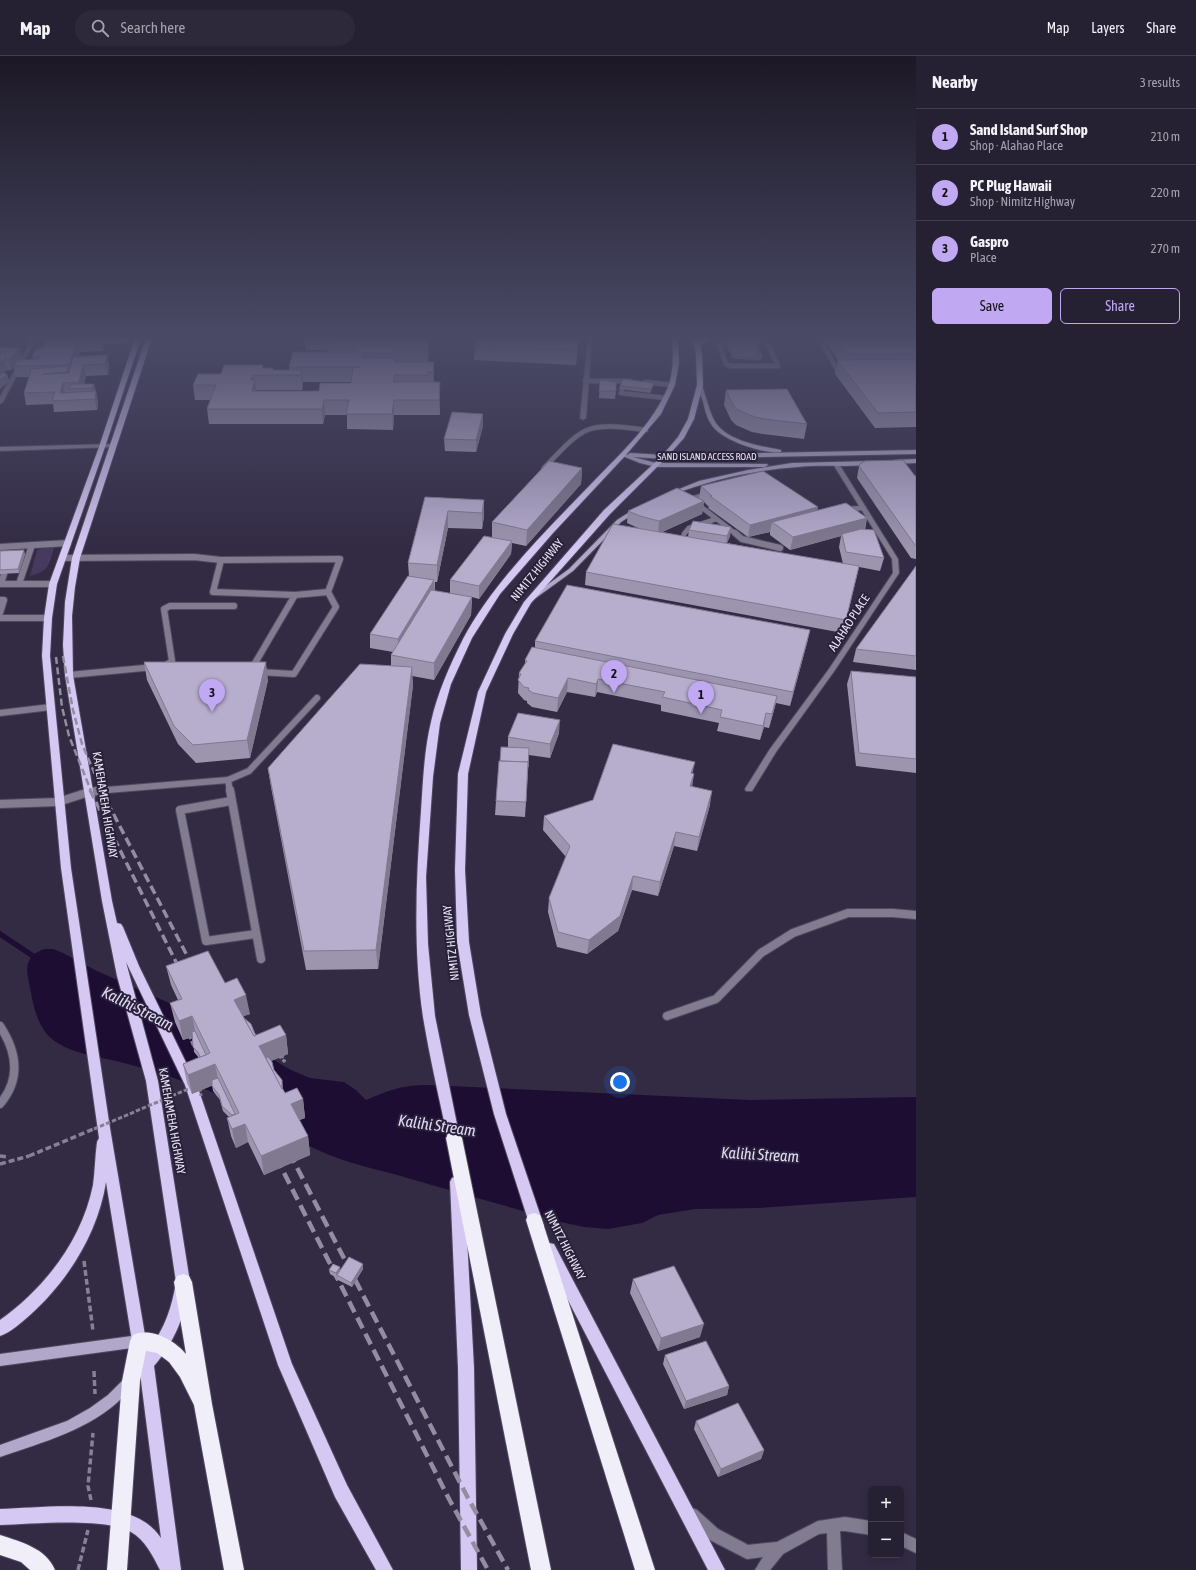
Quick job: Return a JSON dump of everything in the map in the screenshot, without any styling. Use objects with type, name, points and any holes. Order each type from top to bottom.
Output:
[{"type":"highway","points":[[454,1138],[465,1227],[541,1570]]},
{"type":"highway","points":[[534,1220],[645,1570]]},
{"type":"highway","points":[[183,1282],[203,1404],[234,1570]]},
{"type":"highway","points":[[117,1570],[130,1381],[139,1341],[161,1345],[174,1354],[187,1372],[203,1404]]},
{"type":"highway","points":[[0,1545],[27,1554],[45,1570]]},
{"type":"main road","points":[[115,409],[53,584],[48,618],[46,656],[58,802],[66,868],[96,1064],[104,1128],[139,1341],[146,1364],[172,1570]]},
{"type":"main road","name":"KAMEHAMEHA HIGHWAY","points":[[125,409],[76,558],[70,585],[66,616],[66,651],[106,901],[128,971],[152,1081],[183,1282],[181,1300],[171,1330],[146,1364],[130,1381]]},
{"type":"main road","name":"NIMITZ HIGHWAY","points":[[454,1138],[429,1016],[422,944],[421,877],[428,778],[435,723],[447,684],[468,638],[497,593],[550,531],[646,430],[661,409]]},
{"type":"main road","name":"NIMITZ HIGHWAY","points":[[694,409],[680,438],[664,457],[607,512],[528,602],[509,634],[482,692],[463,774],[460,870],[463,942],[476,1015],[500,1114],[534,1220],[717,1570]]},
{"type":"main road","points":[[708,409],[712,422],[720,430],[733,438],[767,450],[803,455]]},
{"type":"main road","name":"SAND ISLAND ACCESS ROAD","points":[[623,455],[664,457],[916,452]]},
{"type":"main road","name":"SAND ISLAND ACCESS ROAD","points":[[623,455],[656,465],[797,465],[876,463]]},
{"type":"main road","points":[[884,462],[916,461]]},
{"type":"main road","points":[[665,496],[717,478],[797,465]]},
{"type":"main road","points":[[528,602],[571,570],[619,521],[642,508]]},
{"type":"main road","points":[[128,971],[191,1085],[285,1364],[341,1491],[385,1570]]},
{"type":"main road","points":[[0,1329],[14,1320],[60,1274],[78,1245],[89,1222],[99,1189],[104,1128]]},
{"type":"main road","points":[[465,1227],[469,1570]]},
{"type":"main road","points":[[0,1360],[139,1341]]},
{"type":"main road","points":[[0,1451],[70,1426],[94,1412],[112,1399],[130,1381]]},
{"type":"main road","points":[[0,1517],[90,1516],[121,1519],[138,1526],[158,1547],[169,1570]]},
{"type":"street","points":[[583,418],[584,409]]},
{"type":"street","points":[[0,449],[113,446]]},
{"type":"street","name":"ALAHAO PLACE","points":[[749,789],[773,750],[832,670],[896,573],[895,559],[836,464]]},
{"type":"street","points":[[684,1508],[713,1534],[747,1552],[778,1549],[818,1528],[845,1524],[868,1528]]},
{"type":"street","points":[[833,1526],[835,1570]]},
{"type":"street","points":[[904,1540],[916,1546]]},
{"type":"street","points":[[762,1570],[778,1549]]},
{"type":"lane","points":[[540,473],[578,434],[593,427],[606,426],[646,430]]},
{"type":"lane","points":[[714,493],[690,499],[742,539],[780,548]]},
{"type":"lane","points":[[841,509],[864,508]]},
{"type":"lane","points":[[684,534],[689,528],[716,519]]},
{"type":"lane","points":[[0,547],[68,543]]},
{"type":"lane","points":[[19,584],[32,545]]},
{"type":"lane","points":[[8,555],[11,546]]},
{"type":"lane","points":[[62,558],[194,557],[221,560],[340,559],[328,592],[336,606],[294,674],[250,672],[295,595]]},
{"type":"lane","points":[[221,560],[213,592],[295,595],[328,592]]},
{"type":"lane","points":[[4,574],[0,584],[53,584]]},
{"type":"lane","points":[[0,600],[4,600],[0,613]]},
{"type":"lane","points":[[69,675],[164,666],[172,661],[164,609],[170,606],[234,606]]},
{"type":"lane","points":[[0,618],[48,618]]},
{"type":"lane","points":[[0,804],[58,802],[89,792],[228,780],[249,771],[317,698]]},
{"type":"lane","points":[[0,713],[51,707]]},
{"type":"lane","points":[[228,780],[261,959]]},
{"type":"lane","points":[[231,801],[180,810],[206,941],[256,934]]},
{"type":"lane","points":[[667,1016],[716,999],[761,952],[793,933],[848,913],[893,912],[916,915]]},
{"type":"lane","points":[[0,1026],[11,1043],[15,1069],[12,1086],[0,1104]]},
{"type":"path","points":[[187,1032],[197,1053]]},
{"type":"path","points":[[0,1164],[29,1156],[204,1084],[200,1086],[201,1096]]},
{"type":"path","points":[[0,1156],[7,1157]]},
{"type":"path","points":[[84,1259],[93,1330]]},
{"type":"path","points":[[94,1371],[95,1396]]},
{"type":"path","points":[[90,1506],[88,1486],[93,1433]]},
{"type":"path","points":[[78,1570],[88,1530]]},
{"type":"shaded area","points":[[53,546],[54,548],[51,559],[45,569],[30,576],[37,550]]},
{"type":"water","points":[[45,949],[53,949],[63,953],[97,971],[203,1018],[291,1070],[310,1078],[344,1082],[356,1090],[366,1100],[396,1089],[428,1085],[750,1100],[916,1097],[916,1197],[759,1208],[695,1209],[658,1215],[642,1223],[608,1229],[584,1227],[561,1222],[361,1166],[305,1144],[247,1110],[202,1088],[124,1063],[81,1053],[56,1042],[43,1029],[39,1022],[27,973],[28,963],[32,956]]},
{"type":"building","points":[[207,409],[322,409],[322,409]]},
{"type":"building","points":[[347,409],[393,409],[392,414],[346,414]]},
{"type":"building","points":[[737,409],[798,409],[807,424],[755,417]]},
{"type":"building","points":[[875,409],[916,409],[916,412],[878,413]]},
{"type":"building","points":[[452,412],[483,414],[476,440],[444,439]]},
{"type":"building","points":[[903,460],[916,476],[916,546],[859,466],[865,461]]},
{"type":"building","points":[[549,461],[582,468],[527,530],[492,522]]},
{"type":"building","points":[[763,471],[818,507],[750,525],[710,496],[712,496],[701,486]]},
{"type":"building","points":[[677,488],[704,501],[659,521],[628,511]]},
{"type":"building","points":[[425,497],[484,500],[482,513],[448,511],[437,565],[408,563]]},
{"type":"building","points":[[846,503],[867,518],[793,537],[772,522]]},
{"type":"building","points":[[693,521],[731,527],[727,536],[689,530]]},
{"type":"building","points":[[613,524],[859,566],[846,620],[586,572]]},
{"type":"building","points":[[861,529],[874,530],[884,558],[846,552],[842,534]]},
{"type":"building","points":[[484,536],[512,541],[479,586],[450,580]]},
{"type":"building","points":[[24,550],[18,569],[0,570],[0,551]]},
{"type":"building","points":[[916,566],[916,656],[856,649]]},
{"type":"building","points":[[408,576],[434,580],[398,639],[370,634]]},
{"type":"building","points":[[567,585],[810,630],[793,692],[535,641]]},
{"type":"building","points":[[431,590],[472,597],[434,663],[391,655]]},
{"type":"building","points":[[532,647],[777,696],[772,714],[766,713],[763,726],[720,717],[722,710],[662,697],[665,692],[598,679],[596,684],[568,678],[558,698],[533,693],[528,690],[529,688],[524,687],[518,680],[521,674],[519,673],[527,661],[525,660]]},
{"type":"building","points":[[144,662],[266,662],[247,740],[193,745],[174,726]]},
{"type":"building","points":[[360,664],[412,667],[376,950],[304,951],[268,768]]},
{"type":"building","points":[[851,671],[916,677],[916,759],[859,753]]},
{"type":"building","points":[[518,713],[560,720],[550,744],[508,737]]},
{"type":"building","points":[[613,744],[695,762],[691,773],[694,774],[690,786],[712,791],[699,837],[676,832],[660,882],[633,876],[620,916],[589,940],[558,932],[549,898],[570,846],[544,816],[593,800]]},
{"type":"building","points":[[501,747],[529,748],[528,767],[528,762],[500,761]]},
{"type":"building","points":[[499,761],[528,762],[526,802],[496,801]]},
{"type":"building","points":[[208,951],[225,983],[237,978],[246,995],[234,1000],[254,1036],[280,1025],[286,1035],[259,1046],[285,1093],[297,1088],[303,1099],[291,1104],[308,1136],[261,1156],[245,1124],[232,1129],[227,1118],[239,1113],[215,1064],[188,1075],[183,1064],[210,1053],[192,1016],[179,1021],[170,1003],[182,999],[166,966]]},
{"type":"building","points":[[244,1018],[251,1024],[256,1035],[254,1036]]},
{"type":"building","points":[[195,1031],[206,1055],[200,1057],[198,1052],[193,1047],[192,1032]]},
{"type":"building","points":[[268,1057],[272,1062],[274,1070],[282,1080],[282,1089],[266,1058]]},
{"type":"building","points":[[218,1078],[235,1114],[232,1115],[222,1106],[219,1095],[212,1086],[212,1080]]},
{"type":"building","points":[[349,1257],[363,1264],[351,1283],[337,1275]]},
{"type":"building","points":[[333,1264],[340,1267],[336,1273],[329,1270]]},
{"type":"building","points":[[674,1266],[704,1324],[661,1338],[633,1279]]},
{"type":"building","points":[[706,1341],[729,1386],[686,1401],[665,1355]]},
{"type":"building","points":[[738,1403],[764,1450],[721,1469],[696,1421]]},
{"type":"waterway","name":"Kalihi Stream","points":[[0,934],[36,958]]},
{"type":"railway","points":[[63,656],[73,710],[82,744],[102,791]]},
{"type":"railway","points":[[56,657],[62,707],[69,736],[91,791]]},
{"type":"railway","points":[[90,790],[181,972]]},
{"type":"railway","points":[[101,790],[193,967]]},
{"type":"railway","points":[[289,1152],[468,1498],[508,1570]]},
{"type":"railway","points":[[276,1157],[449,1499],[488,1570]]},
{"type":"place","name":"PC Plug Hawaii","points":[[614,693]]},
{"type":"place","name":"Gaspro","points":[[212,712]]},
{"type":"place","name":"Sand Island Surf Shop","points":[[701,714]]}]
